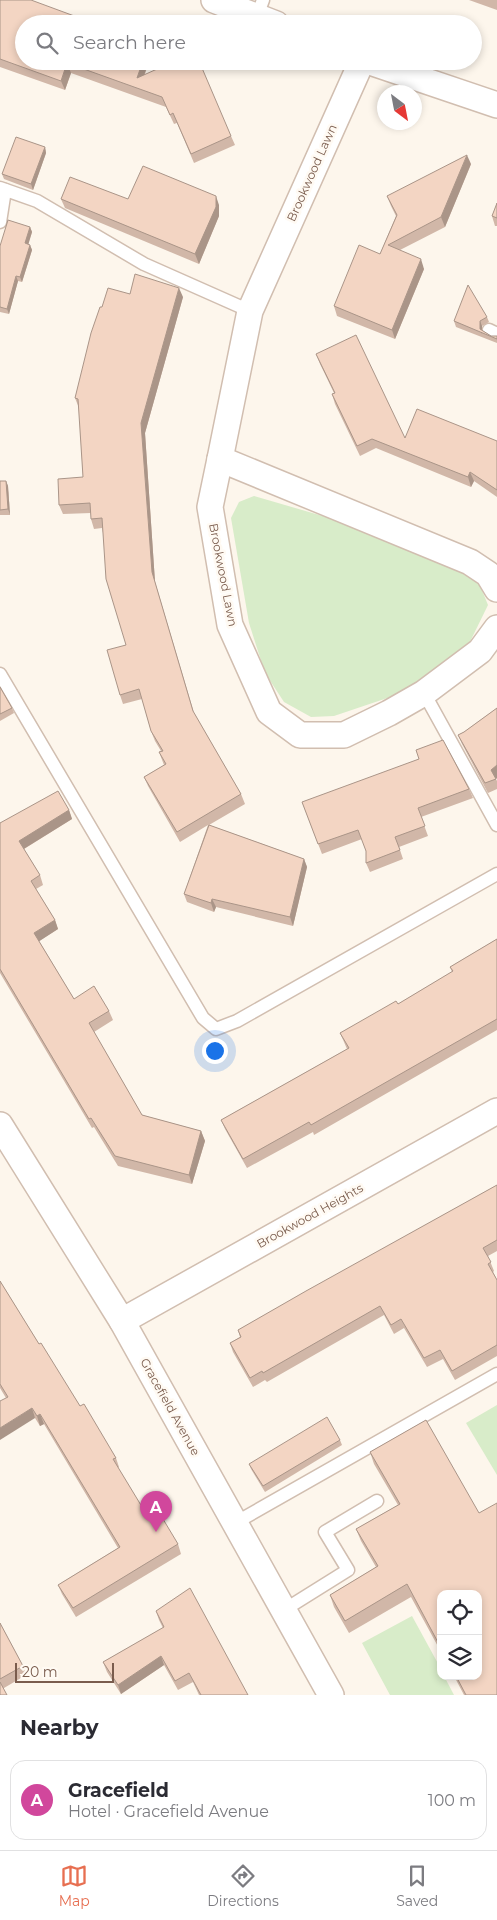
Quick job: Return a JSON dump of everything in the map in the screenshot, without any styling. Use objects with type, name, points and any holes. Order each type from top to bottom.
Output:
[{"type":"street","points":[[214,0],[265,13]]},
{"type":"street","name":"Brookwood Lawn","points":[[358,70],[250,311],[210,507],[230,625],[269,712],[300,735],[344,735],[390,713],[424,693],[480,652],[497,628]]},
{"type":"street","points":[[394,70],[497,105]]},
{"type":"street","points":[[220,459],[470,562],[488,574],[497,589]]},
{"type":"street","name":"Brookwood Heights","points":[[122,1321],[497,1111]]},
{"type":"street","name":"Gracefield Avenue","points":[[0,1125],[122,1321],[331,1695]]},
{"type":"lane","points":[[0,222],[2,189],[37,201],[144,264],[250,311]]},
{"type":"lane","points":[[0,674],[203,1018],[216,1029],[237,1021],[497,874]]},
{"type":"lane","points":[[424,693],[497,825]]},
{"type":"lane","points":[[235,1523],[497,1374]]},
{"type":"lane","points":[[284,1610],[348,1570],[325,1532],[377,1500]]},
{"type":"green space","points":[[254,496],[333,519],[477,578],[488,605],[465,652],[417,688],[334,716],[311,717],[284,702],[265,673],[249,623],[231,518],[239,502]]},
{"type":"green space","points":[[497,1405],[497,1475],[466,1423]]},
{"type":"green space","points":[[412,1616],[437,1662],[437,1680],[446,1680],[454,1695],[390,1695],[362,1643]]},
{"type":"building","points":[[0,0],[31,0],[72,15],[15,15],[15,64],[0,59]]},
{"type":"building","points":[[30,70],[65,70],[61,81]]},
{"type":"building","points":[[87,70],[140,70],[137,78],[155,70],[203,70],[231,136],[191,154],[173,113],[170,115],[162,97]]},
{"type":"building","points":[[16,137],[45,147],[31,184],[2,174]]},
{"type":"building","points":[[467,155],[441,217],[388,245],[421,259],[392,330],[334,306],[359,245],[380,254],[397,215],[387,196]]},
{"type":"building","points":[[143,166],[216,196],[216,207],[195,254],[61,199],[70,177],[128,199]]},
{"type":"building","points":[[497,203],[497,218],[492,216]]},
{"type":"building","points":[[8,220],[30,227],[25,243],[30,245],[20,277],[16,276],[7,309],[0,307],[0,246]]},
{"type":"building","points":[[135,274],[179,288],[141,423],[152,572],[193,711],[241,794],[177,832],[144,777],[166,764],[159,752],[163,751],[151,731],[139,689],[120,695],[107,650],[126,645],[106,579],[102,518],[91,519],[90,503],[59,505],[58,479],[83,477],[78,399],[75,398],[91,333],[108,288],[130,294]]},
{"type":"building","points":[[468,285],[487,317],[480,321],[480,329],[491,336],[497,336],[497,339],[454,321]]},
{"type":"building","points":[[356,335],[405,438],[417,409],[497,441],[497,490],[470,472],[468,477],[372,439],[357,446],[332,394],[335,393],[316,354]]},
{"type":"building","points":[[0,481],[6,481],[8,509],[0,510]]},
{"type":"building","points":[[0,687],[12,708],[0,714]]},
{"type":"building","points":[[497,708],[497,765],[491,770],[496,779],[485,783],[458,735]]},
{"type":"building","points":[[443,740],[469,789],[418,808],[425,826],[395,837],[400,850],[366,863],[366,851],[358,830],[318,844],[302,802],[419,759],[416,750]]},
{"type":"building","points":[[58,791],[69,810],[19,841],[40,875],[31,881],[55,920],[34,933],[74,999],[94,986],[109,1011],[89,1023],[142,1115],[201,1131],[189,1175],[115,1156],[91,1118],[89,1119],[0,969],[0,823]]},
{"type":"building","points":[[209,825],[304,859],[290,917],[212,899],[211,903],[184,894]]},
{"type":"building","points":[[497,939],[497,1019],[311,1125],[309,1122],[243,1159],[221,1120],[349,1048],[340,1033],[396,1001],[398,1004],[453,971],[450,967]]},
{"type":"building","points":[[497,1185],[497,1240],[483,1248],[491,1262],[488,1264],[497,1280],[497,1345],[452,1371],[440,1350],[424,1358],[401,1319],[391,1325],[380,1306],[263,1373],[262,1371],[250,1378],[230,1343],[241,1337],[238,1330]]},
{"type":"building","points":[[0,1281],[80,1406],[84,1404],[116,1458],[113,1459],[153,1525],[163,1519],[178,1544],[73,1608],[58,1585],[120,1547],[40,1414],[37,1416],[32,1408],[0,1428],[0,1401],[8,1397],[0,1384]]},
{"type":"building","points":[[327,1417],[340,1440],[263,1486],[249,1464]]},
{"type":"building","points":[[426,1420],[479,1513],[497,1503],[497,1695],[466,1695],[458,1680],[482,1680],[482,1590],[437,1590],[437,1640],[407,1584],[345,1621],[330,1595],[378,1566],[356,1529],[400,1504],[370,1452]]},
{"type":"building","points":[[190,1588],[248,1695],[201,1695],[189,1673],[175,1681],[161,1656],[118,1685],[103,1662],[164,1627],[156,1611]]},
{"type":"building","points":[[0,1623],[23,1666],[0,1679]]},
{"type":"building","points":[[0,1682],[7,1695],[0,1695]]},
{"type":"place","name":"Gracefield","points":[[156,1532]]}]
